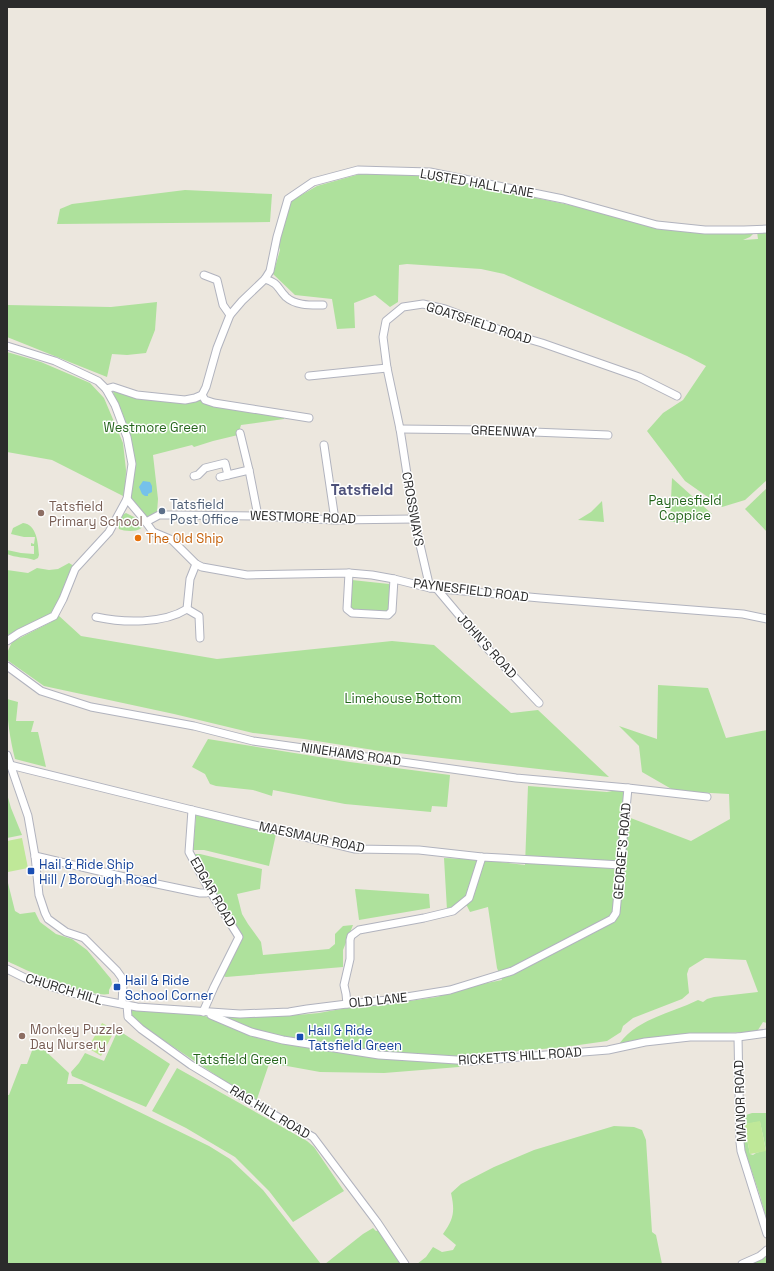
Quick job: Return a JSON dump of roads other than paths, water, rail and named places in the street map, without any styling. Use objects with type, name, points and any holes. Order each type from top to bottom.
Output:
[{"type":"street","name":"LUSTED HALL LANE","points":[[202,395],[206,387],[217,348],[230,315],[265,279],[270,271],[276,237],[288,199],[313,182],[358,170],[430,172],[563,199],[657,225],[705,230],[767,229]]},
{"type":"street","points":[[204,275],[217,280],[223,305],[230,315]]},
{"type":"street","points":[[265,279],[276,283],[291,300],[303,304],[323,305]]},
{"type":"street","name":"GOATSFIELD ROAD","points":[[400,429],[387,368],[383,337],[386,321],[403,307],[423,304],[445,309],[639,377],[677,396]]},
{"type":"street","points":[[7,346],[56,362],[98,381],[106,389],[115,405],[127,437],[132,464],[127,499],[109,532],[75,569],[64,599],[54,616],[19,633],[7,641]]},
{"type":"street","points":[[309,376],[387,368]]},
{"type":"street","points":[[106,389],[113,387],[137,395],[185,400],[202,395],[205,400],[214,403],[309,418]]},
{"type":"street","name":"GREENWAY","points":[[400,429],[486,430],[608,435]]},
{"type":"street","name":"CROSSWAYS","points":[[400,429],[414,519],[433,588]]},
{"type":"street","points":[[240,433],[258,516]]},
{"type":"street","points":[[324,445],[335,520]]},
{"type":"street","points":[[194,476],[198,475],[205,468],[224,463],[228,475]]},
{"type":"street","points":[[220,477],[249,470]]},
{"type":"street","points":[[127,499],[153,532],[172,540],[196,564],[190,579],[188,609]]},
{"type":"street","name":"WESTMORE ROAD","points":[[146,522],[159,515],[258,516],[335,520],[414,519]]},
{"type":"street","name":"PAYNESFIELD ROAD","points":[[196,564],[202,567],[247,574],[349,573],[372,575],[433,588],[743,614],[767,619]]},
{"type":"street","points":[[349,573],[347,609],[352,613],[388,615],[392,611],[394,579]]},
{"type":"street","name":"JOHN'S ROAD","points":[[433,588],[539,703]]},
{"type":"street","points":[[96,617],[113,621],[129,622],[172,616],[188,609]]},
{"type":"street","points":[[188,609],[199,616],[200,638]]},
{"type":"street","name":"NINEHAMS ROAD","points":[[7,666],[41,690],[91,707],[194,726],[253,740],[516,778],[707,797]]},
{"type":"street","points":[[7,755],[28,816],[35,856],[39,895],[45,913],[48,919],[66,932],[84,938],[117,971],[122,978],[124,1005]]},
{"type":"street","name":"MAESMAUR ROAD","points":[[10,765],[355,848],[419,850],[482,857],[620,865]]},
{"type":"street","name":"GEORGE'S ROAD","points":[[616,913],[628,788]]},
{"type":"street","name":"EDGAR ROAD","points":[[192,810],[189,852],[210,891],[239,937],[214,987],[204,1012]]},
{"type":"street","points":[[35,856],[200,894],[210,891]]},
{"type":"street","points":[[347,1004],[344,984],[350,959],[351,936],[359,930],[453,911],[469,898],[482,857]]},
{"type":"street","name":"OLD LANE","points":[[124,1005],[240,1014],[289,1012],[435,993],[450,990],[512,971],[600,925],[612,918],[616,913]]},
{"type":"street","name":"CHURCH HILL","points":[[7,969],[25,978],[65,991],[95,1000],[124,1005]]},
{"type":"street","name":"RAG HILL ROAD","points":[[124,1005],[128,1017],[141,1029],[191,1065],[313,1137],[377,1222],[405,1264]]},
{"type":"street","name":"RICKETTS HILL ROAD","points":[[204,1012],[251,1032],[283,1040],[379,1055],[472,1061],[608,1050],[645,1042],[690,1037],[738,1037],[767,1033]]},
{"type":"street","name":"MANOR ROAD","points":[[738,1037],[741,1151],[767,1234]]},
{"type":"street","points":[[742,1264],[760,1256],[767,1250]]},
{"type":"water","points":[[143,481],[150,482],[152,486],[152,492],[148,494],[148,496],[142,494],[139,487]]},
{"type":"place","name":"Tatsfield Post Office","points":[[162,511]]},
{"type":"place","name":"Tatsfield Primary School","points":[[41,513]]},
{"type":"place","name":"The Old Ship","points":[[138,538]]},
{"type":"place","name":"Hail & Ride Ship Hill / Borough Road","points":[[31,871]]},
{"type":"place","name":"Hail & Ride School Corner","points":[[117,987]]},
{"type":"place","name":"Monkey Puzzle Day Nursery","points":[[22,1036]]},
{"type":"place","name":"Hail & Ride Tatsfield Green","points":[[300,1037]]},
{"type":"district","name":"Tatsfield","points":[[362,489]]},
{"type":"park label","name":"Westmore Green","points":[[155,427]]},
{"type":"park label","name":"Paynesfield Coppice","points":[[685,508]]},
{"type":"park label","name":"Limehouse Bottom","points":[[403,698]]},
{"type":"park label","name":"Tatsfield Green","points":[[240,1059]]}]
